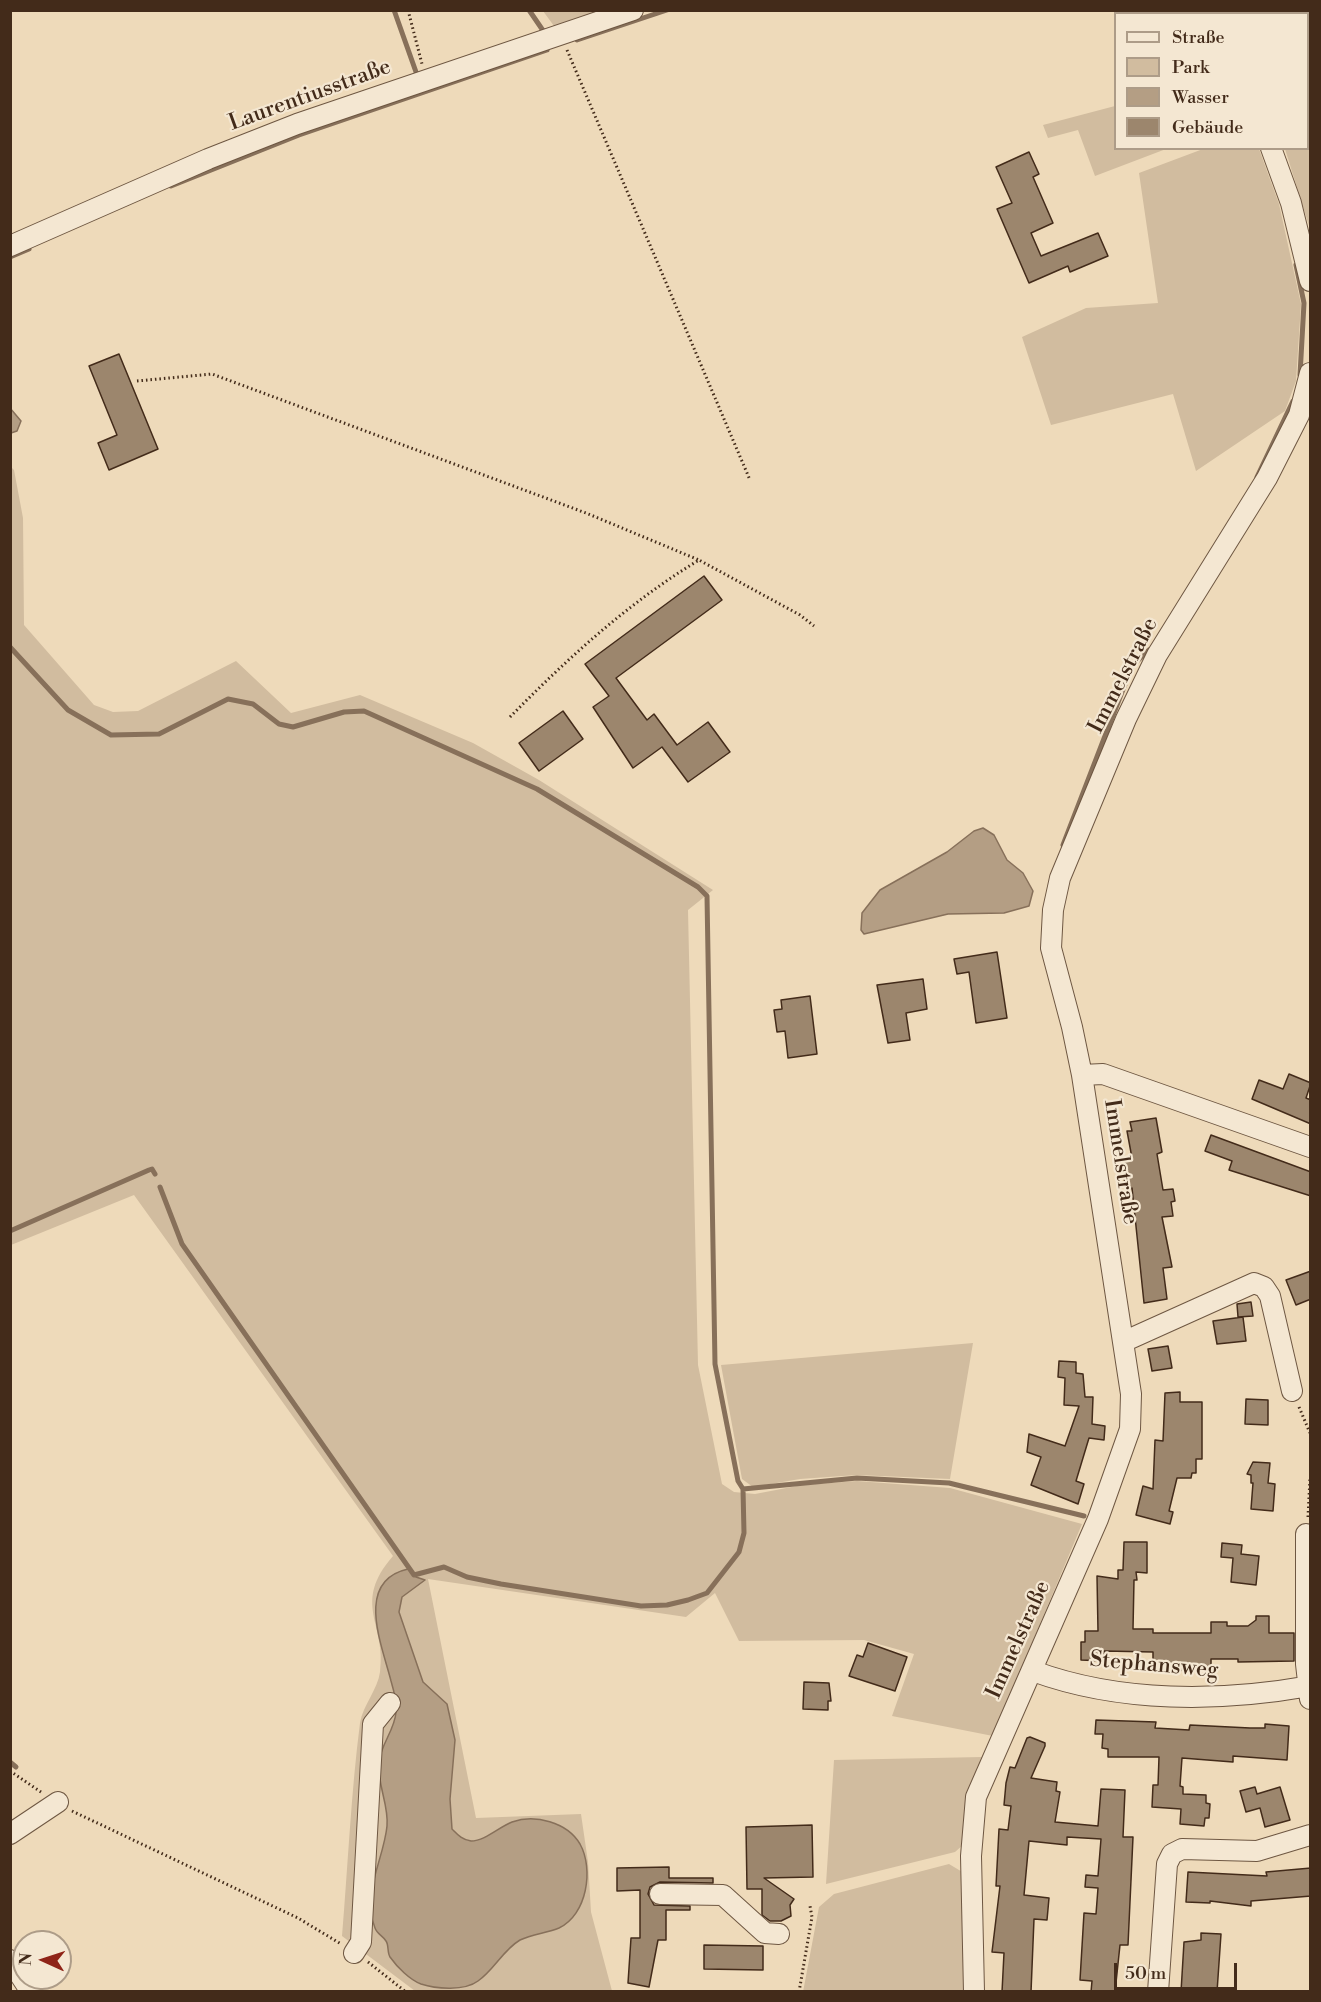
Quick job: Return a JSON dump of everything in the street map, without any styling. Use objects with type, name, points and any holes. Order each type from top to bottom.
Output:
[{"type":"street","name":"Laurentiusstraße","points":[[10,246],[208,159],[297,124],[633,10]]},
{"type":"street","points":[[1272,150],[1291,203],[1311,281]]},
{"type":"street","name":"Immelstraße","points":[[974,1992],[971,1856],[976,1797],[1098,1519],[1130,1429],[1131,1394],[1082,1075],[1051,948],[1053,910],[1060,878],[1126,719],[1157,655],[1267,478],[1299,415],[1311,373]]},
{"type":"street","points":[[1082,1075],[1103,1074],[1311,1147]]},
{"type":"street","points":[[1123,1342],[1254,1284],[1264,1287],[1270,1296],[1292,1391]]},
{"type":"street","name":"Stephansweg","points":[[1033,1671],[1099,1687],[1176,1696],[1225,1697],[1310,1691],[1306,1664],[1306,1534]]},
{"type":"street","points":[[354,1953],[361,1942],[374,1724],[390,1703]]},
{"type":"street","points":[[10,1834],[58,1802]]},
{"type":"street","points":[[1158,1992],[1167,1864],[1172,1854],[1182,1849],[1257,1851],[1311,1835]]},
{"type":"street","points":[[660,1894],[723,1894],[765,1933],[779,1934]]},
{"type":"street","points":[[10,1960],[31,1992]]},
{"type":"path","points":[[408,10],[427,80]]},
{"type":"path","points":[[560,34],[750,480]]},
{"type":"path","points":[[137,381],[212,374],[586,513],[699,560],[801,615],[814,626]]},
{"type":"path","points":[[510,717],[569,657],[660,583],[699,560]]},
{"type":"path","points":[[1292,1391],[1311,1433]]},
{"type":"path","points":[[1306,1534],[1311,1478]]},
{"type":"path","points":[[10,1771],[74,1812],[298,1918],[354,1953],[406,1992]]},
{"type":"path","points":[[799,1992],[812,1917],[810,1906]]},
{"type":"green space","points":[[543,11],[601,11],[554,26]]},
{"type":"green space","points":[[1310,11],[1310,94],[1309,12],[1226,12]]},
{"type":"green space","points":[[1310,101],[1310,229],[1285,150],[1309,150]]},
{"type":"green space","points":[[1114,106],[1114,150],[1163,150],[1095,176],[1078,130],[1048,138],[1043,125]]},
{"type":"green space","points":[[1200,150],[1259,150],[1279,204],[1301,304],[1296,381],[1285,411],[1196,471],[1173,394],[1051,425],[1022,337],[1086,308],[1158,303],[1139,173]]},
{"type":"green space","points":[[10,466],[14,470],[23,518],[24,625],[94,705],[113,712],[138,711],[236,661],[291,713],[360,695],[473,743],[539,780],[713,890],[688,910],[698,1365],[722,1484],[734,1492],[755,1494],[802,1485],[857,1481],[950,1488],[1082,1524],[993,1736],[892,1716],[914,1654],[864,1640],[739,1641],[715,1593],[686,1617],[428,1579],[476,1818],[581,1814],[588,1862],[591,1912],[612,1991],[415,1991],[342,1936],[360,1723],[380,1672],[381,1655],[372,1601],[374,1588],[381,1573],[393,1556],[134,1195],[11,1245]]},
{"type":"green space","points":[[973,1343],[950,1479],[857,1475],[800,1479],[753,1487],[742,1479],[721,1365]]},
{"type":"green space","points":[[982,1757],[967,1797],[964,1844],[955,1852],[826,1884],[834,1760]]},
{"type":"green space","points":[[949,1864],[964,1873],[965,1991],[803,1992],[819,1907],[834,1894]]},
{"type":"water","points":[[10,408],[21,421],[17,431],[11,433]]},
{"type":"water","points":[[983,828],[994,835],[1007,860],[1023,873],[1033,891],[1029,906],[1004,913],[948,914],[864,934],[861,930],[862,913],[880,890],[947,852],[974,831]]},
{"type":"water","points":[[408,1569],[416,1577],[425,1580],[402,1597],[399,1612],[423,1682],[447,1704],[455,1740],[450,1799],[452,1829],[462,1838],[471,1841],[481,1839],[512,1822],[530,1819],[550,1822],[559,1825],[574,1836],[580,1844],[587,1866],[582,1902],[569,1922],[559,1928],[520,1940],[478,1981],[458,1988],[427,1986],[408,1976],[390,1957],[387,1943],[376,1930],[371,1915],[372,1889],[387,1826],[379,1763],[395,1719],[396,1708],[396,1700],[378,1633],[377,1600],[381,1586],[391,1576]]},
{"type":"building","points":[[1029,152],[1039,174],[1033,177],[1053,223],[1031,233],[1041,256],[1098,233],[1108,256],[1070,272],[1068,266],[1029,283],[997,209],[1012,203],[996,167]]},
{"type":"building","points":[[119,354],[158,449],[109,470],[98,443],[117,435],[89,366]]},
{"type":"building","points":[[704,576],[722,600],[616,678],[647,720],[654,714],[677,745],[708,722],[730,752],[688,782],[662,747],[633,768],[593,707],[609,696],[585,664]]},
{"type":"building","points":[[563,711],[583,739],[539,771],[519,743]]},
{"type":"building","points":[[997,952],[1007,1018],[976,1023],[969,972],[957,974],[954,959]]},
{"type":"building","points":[[923,979],[927,1009],[906,1013],[910,1040],[888,1043],[877,985]]},
{"type":"building","points":[[810,996],[817,1054],[788,1058],[785,1031],[777,1032],[774,1010],[782,1009],[781,1000]]},
{"type":"building","points":[[1289,1074],[1311,1083],[1306,1098],[1311,1100],[1311,1124],[1252,1099],[1259,1080],[1283,1089]]},
{"type":"building","points":[[1156,1118],[1162,1152],[1157,1154],[1163,1190],[1173,1189],[1175,1201],[1171,1202],[1173,1216],[1162,1217],[1172,1267],[1163,1268],[1167,1299],[1144,1303],[1132,1188],[1126,1190],[1121,1160],[1132,1158],[1127,1131],[1132,1131],[1130,1122]]},
{"type":"building","points":[[1211,1135],[1311,1172],[1311,1196],[1229,1170],[1232,1161],[1205,1151]]},
{"type":"building","points":[[1311,1271],[1311,1299],[1296,1305],[1286,1280]]},
{"type":"building","points":[[1251,1302],[1253,1316],[1238,1317],[1237,1304]]},
{"type":"building","points":[[1243,1317],[1246,1341],[1217,1344],[1213,1321]]},
{"type":"building","points":[[1168,1346],[1172,1368],[1152,1371],[1148,1349]]},
{"type":"building","points":[[1059,1361],[1076,1362],[1076,1373],[1083,1374],[1085,1397],[1093,1397],[1092,1424],[1105,1426],[1104,1440],[1089,1438],[1076,1481],[1084,1484],[1078,1504],[1031,1485],[1041,1457],[1027,1452],[1029,1434],[1065,1446],[1079,1406],[1064,1405],[1065,1378],[1058,1377]]},
{"type":"building","points":[[1180,1392],[1180,1402],[1202,1402],[1202,1459],[1196,1459],[1196,1473],[1192,1473],[1191,1478],[1177,1478],[1169,1511],[1173,1512],[1170,1524],[1136,1515],[1143,1486],[1153,1489],[1155,1440],[1163,1441],[1165,1393]]},
{"type":"building","points":[[1246,1399],[1268,1400],[1268,1425],[1245,1424]]},
{"type":"building","points":[[1253,1462],[1270,1463],[1268,1483],[1275,1484],[1273,1511],[1251,1509],[1253,1483],[1251,1483],[1251,1475],[1247,1474]]},
{"type":"building","points":[[1124,1542],[1147,1542],[1147,1573],[1136,1572],[1137,1580],[1134,1580],[1133,1629],[1153,1629],[1153,1633],[1211,1633],[1211,1622],[1227,1622],[1227,1626],[1248,1626],[1256,1620],[1256,1616],[1269,1616],[1269,1633],[1294,1633],[1294,1661],[1238,1662],[1238,1659],[1211,1659],[1211,1671],[1164,1670],[1164,1666],[1153,1666],[1153,1652],[1104,1651],[1104,1661],[1081,1660],[1081,1642],[1085,1642],[1085,1631],[1098,1631],[1097,1576],[1118,1579],[1118,1570],[1123,1570]]},
{"type":"building","points":[[1222,1543],[1242,1545],[1241,1554],[1259,1556],[1256,1585],[1231,1582],[1233,1558],[1221,1557]]},
{"type":"building","points":[[868,1643],[907,1657],[895,1691],[849,1676],[857,1655],[863,1657]]},
{"type":"building","points":[[804,1682],[829,1683],[831,1701],[828,1701],[828,1710],[803,1709]]},
{"type":"building","points":[[1096,1720],[1156,1722],[1155,1728],[1189,1730],[1190,1725],[1250,1728],[1265,1728],[1265,1724],[1289,1726],[1287,1760],[1233,1756],[1233,1762],[1182,1758],[1180,1786],[1183,1787],[1183,1794],[1206,1795],[1206,1803],[1210,1804],[1209,1818],[1205,1818],[1204,1826],[1180,1824],[1181,1809],[1152,1807],[1153,1785],[1158,1785],[1159,1757],[1108,1757],[1108,1749],[1102,1748],[1103,1734],[1095,1734]]},
{"type":"building","points":[[1027,1738],[1045,1743],[1031,1778],[1057,1782],[1056,1791],[1060,1792],[1055,1822],[1098,1826],[1101,1789],[1125,1790],[1123,1837],[1133,1837],[1128,1945],[1120,1945],[1115,1992],[1091,1992],[1092,1981],[1080,1980],[1084,1913],[1096,1914],[1098,1888],[1085,1887],[1086,1875],[1098,1876],[1101,1839],[1067,1837],[1067,1845],[1029,1841],[1024,1895],[1049,1898],[1047,1920],[1034,1919],[1031,1992],[1002,1992],[1004,1953],[992,1952],[1000,1886],[996,1886],[999,1829],[1008,1830],[1011,1806],[1004,1805],[1010,1767],[1015,1768]]},
{"type":"building","points":[[1255,1787],[1257,1794],[1280,1787],[1290,1820],[1265,1827],[1260,1808],[1246,1812],[1240,1791]]},
{"type":"building","points":[[812,1825],[813,1877],[764,1878],[794,1899],[790,1905],[791,1916],[781,1921],[770,1921],[762,1915],[762,1889],[747,1889],[746,1827]]},
{"type":"building","points":[[669,1867],[669,1878],[713,1878],[713,1883],[660,1882],[650,1887],[648,1894],[654,1905],[690,1906],[690,1910],[666,1910],[666,1940],[658,1940],[649,1987],[628,1983],[631,1938],[640,1938],[640,1890],[617,1891],[617,1868]]},
{"type":"building","points":[[1311,1868],[1311,1896],[1251,1901],[1251,1906],[1210,1901],[1210,1903],[1186,1902],[1188,1872],[1267,1876],[1266,1872]]},
{"type":"building","points":[[1201,1933],[1221,1934],[1217,1992],[1181,1992],[1184,1942],[1201,1940]]},
{"type":"building","points":[[704,1945],[763,1946],[763,1970],[704,1969]]},
{"type":"waterway","points":[[394,10],[416,72]]},
{"type":"waterway","points":[[529,10],[544,32]]},
{"type":"waterway","points":[[577,40],[667,10]]},
{"type":"waterway","points":[[171,186],[299,135],[547,50]]},
{"type":"waterway","points":[[10,257],[29,249]]},
{"type":"waterway","points":[[1296,265],[1304,303],[1300,375]]},
{"type":"waterway","points":[[1257,477],[1293,401]]},
{"type":"waterway","points":[[10,647],[68,710],[111,735],[159,734],[228,699],[253,704],[279,724],[293,727],[344,712],[364,711],[537,789],[698,887],[707,896],[715,1364],[738,1481],[743,1489],[744,1533],[739,1552],[707,1593],[667,1605],[641,1606],[501,1584],[467,1577],[444,1567],[414,1575],[182,1244],[160,1187]]},
{"type":"waterway","points":[[1063,845],[1132,666],[1149,650]]},
{"type":"waterway","points":[[10,1231],[149,1170],[152,1169],[155,1174]]},
{"type":"waterway","points":[[743,1489],[857,1478],[949,1483],[1084,1516]]},
{"type":"waterway","points":[[10,1762],[16,1767]]}]
